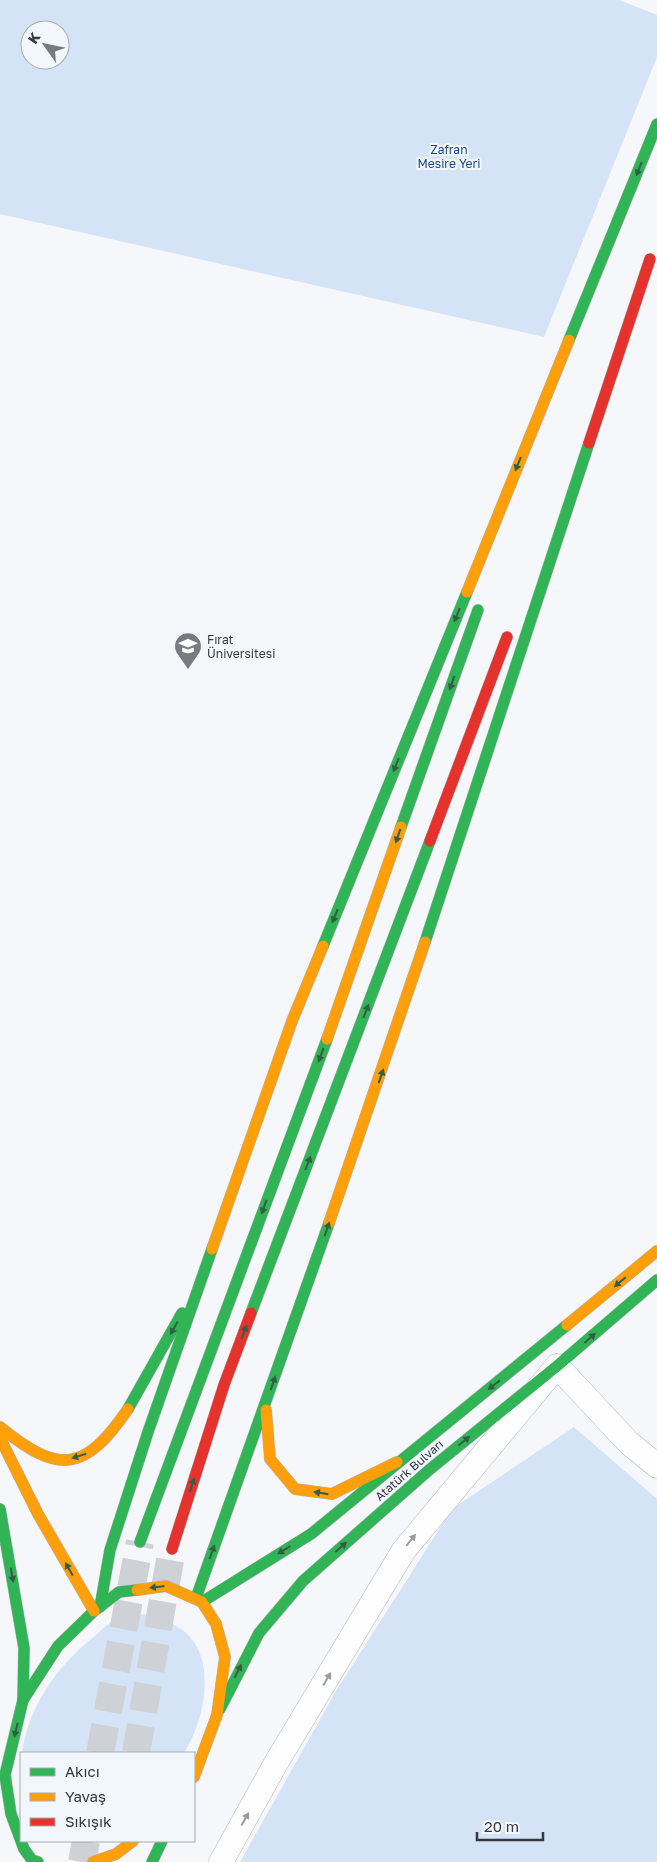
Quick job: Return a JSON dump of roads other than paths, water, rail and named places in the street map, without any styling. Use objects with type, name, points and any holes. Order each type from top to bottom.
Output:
[{"type":"main road","points":[[97,1609],[110,1550],[148,1432],[292,1020],[657,124]]},
{"type":"main road","points":[[517,500],[603,257]]},
{"type":"main road","points":[[548,529],[654,257]]},
{"type":"main road","points":[[199,1600],[244,1460],[266,1403],[400,1020],[654,257]]},
{"type":"main road","points":[[140,1542],[326,1042],[481,603]]},
{"type":"main road","points":[[172,1549],[224,1386],[513,622]]},
{"type":"main road","name":"Atatürk Bulvarı","points":[[199,1600],[311,1534],[397,1462],[535,1353],[657,1251]]},
{"type":"main road","points":[[0,1427],[24,1446],[49,1459],[68,1459],[92,1451],[108,1437],[153,1365],[206,1270]]},
{"type":"main road","name":"Atatürk Bulvarı","points":[[217,1715],[259,1633],[303,1581],[429,1470],[558,1366],[657,1280]]},
{"type":"main road","points":[[266,1403],[270,1459],[295,1489],[332,1494],[397,1462]]},
{"type":"main road","points":[[0,1438],[38,1514],[97,1609]]},
{"type":"main road","points":[[0,1509],[24,1648],[23,1700],[3,1778],[11,1814],[20,1839]]},
{"type":"main road","points":[[23,1700],[58,1646],[97,1609],[119,1592],[166,1586],[199,1600],[216,1624],[225,1658],[217,1715],[195,1774]]},
{"type":"main road","points":[[21,1842],[24,1850],[33,1861]]},
{"type":"main road","points":[[93,1862],[116,1854],[132,1842]]},
{"type":"main road","points":[[152,1862],[162,1842]]},
{"type":"street","points":[[221,1862],[276,1763],[404,1550],[558,1366],[629,1442],[657,1466]]},
{"type":"tunnel","points":[[100,1752],[140,1542]]},
{"type":"tunnel","points":[[136,1752],[172,1549]]},
{"type":"tunnel","points":[[82,1862],[86,1842]]},
{"type":"place","name":"Fırat Üniversitesi","points":[[188,670]]},
{"type":"park label","name":"Zafran Mesire Yeri","points":[[449,156]]}]
